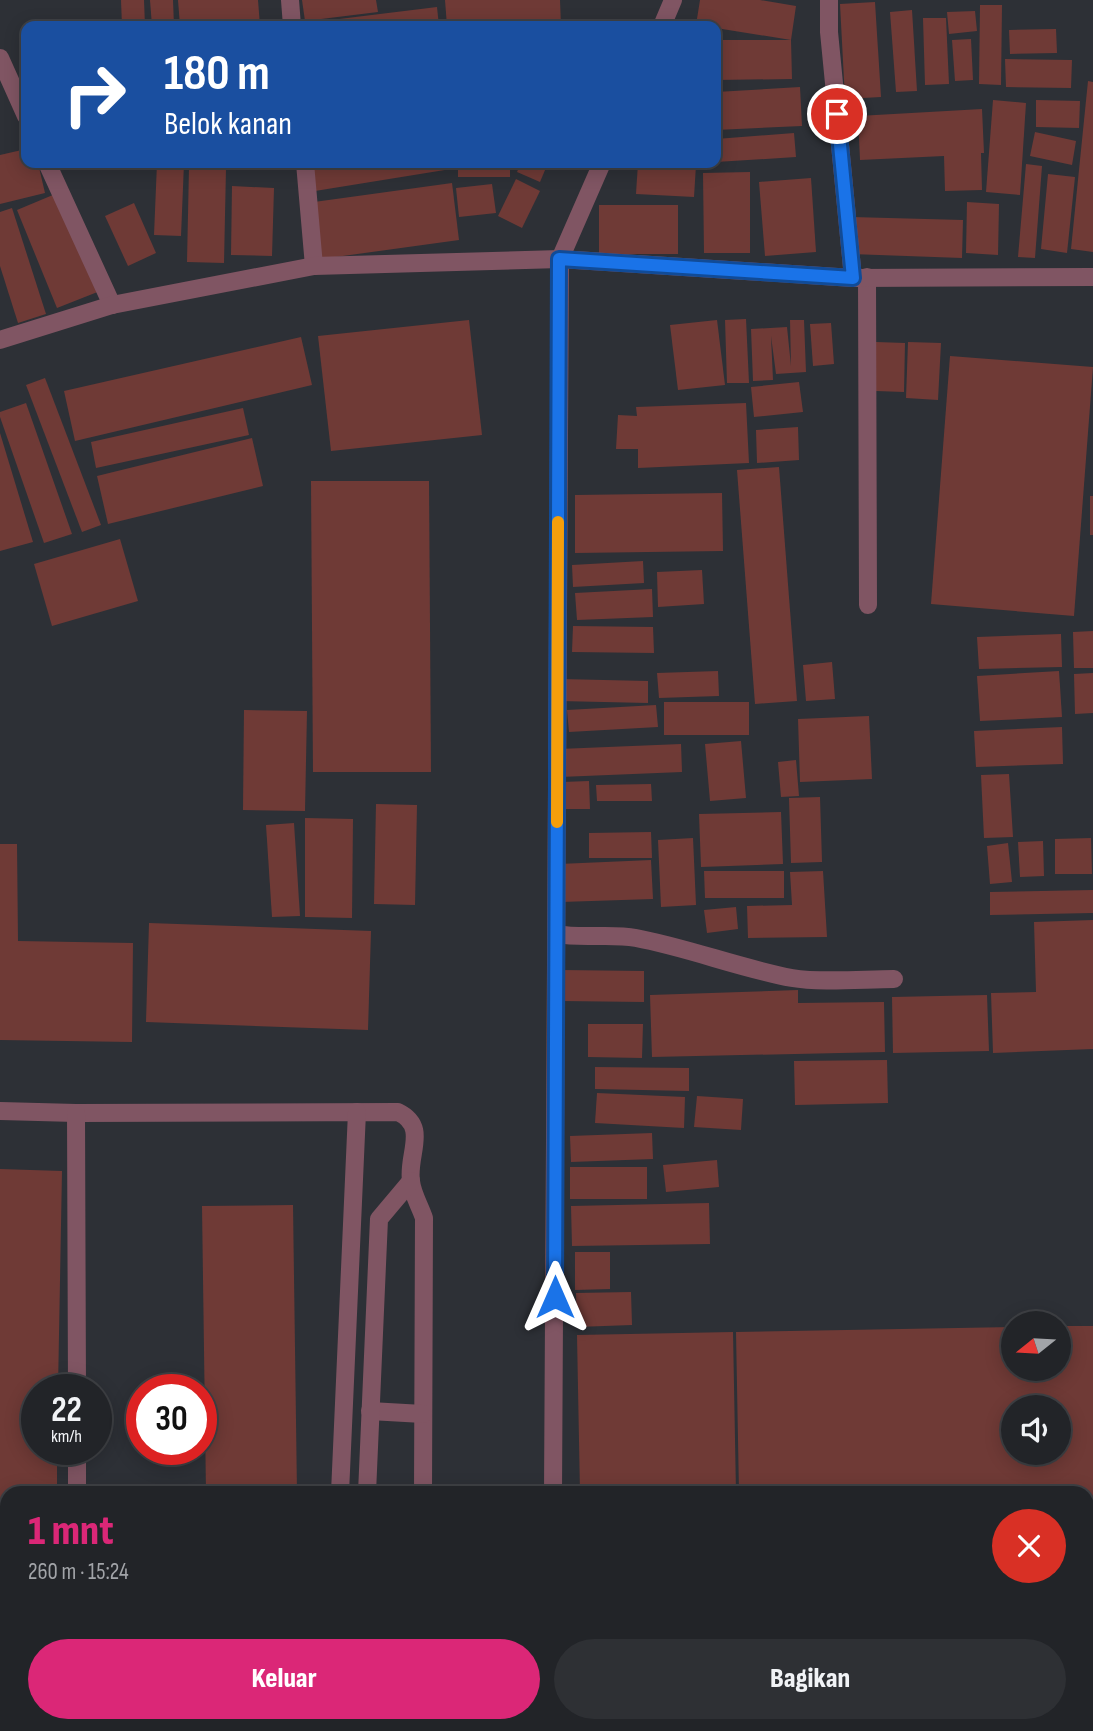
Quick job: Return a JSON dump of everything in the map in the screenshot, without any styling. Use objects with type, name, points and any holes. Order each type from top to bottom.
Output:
[{"type":"street","points":[[290,0],[292,21]]},
{"type":"street","points":[[664,21],[673,0]]},
{"type":"street","points":[[829,0],[829,32],[860,278],[868,605]]},
{"type":"street","points":[[0,58],[21,105]]},
{"type":"street","points":[[49,168],[111,305]]},
{"type":"street","points":[[304,168],[314,267]]},
{"type":"street","points":[[554,1486],[559,259],[600,168]]},
{"type":"street","points":[[0,340],[111,305],[314,267],[559,259],[860,278],[1093,277]]},
{"type":"street","points":[[556,934],[576,938],[621,935],[663,943],[728,963],[795,979],[894,979]]},
{"type":"street","points":[[0,1111],[398,1112],[411,1118],[415,1128],[411,1181],[424,1218],[423,1486]]},
{"type":"street","points":[[340,1486],[357,1112]]},
{"type":"street","points":[[76,1113],[77,1374]]},
{"type":"street","points":[[367,1486],[379,1219],[411,1181]]},
{"type":"street","points":[[370,1411],[424,1414]]},
{"type":"street","points":[[77,1465],[77,1486]]},
{"type":"building","points":[[121,0],[144,0],[145,21],[122,21]]},
{"type":"building","points":[[150,0],[173,0],[174,21],[152,21]]},
{"type":"building","points":[[178,0],[258,0],[260,21],[180,21]]},
{"type":"building","points":[[302,0],[376,0],[378,12],[305,21]]},
{"type":"building","points":[[445,0],[560,0],[561,21],[447,21]]},
{"type":"building","points":[[700,0],[760,0],[796,6],[791,40],[721,29],[721,21],[697,21]]},
{"type":"building","points":[[875,2],[881,97],[845,99],[840,4]]},
{"type":"building","points":[[980,5],[1002,5],[1001,85],[979,84]]},
{"type":"building","points":[[437,7],[438,21],[331,21]]},
{"type":"building","points":[[912,10],[917,91],[896,92],[890,12]]},
{"type":"building","points":[[975,11],[977,31],[949,34],[947,12]]},
{"type":"building","points":[[923,18],[946,18],[949,84],[925,85]]},
{"type":"building","points":[[1056,29],[1057,53],[1010,54],[1009,30]]},
{"type":"building","points":[[971,39],[973,80],[955,81],[952,40]]},
{"type":"building","points":[[721,40],[791,40],[792,79],[721,80]]},
{"type":"building","points":[[1005,59],[1072,60],[1071,88],[1006,87]]},
{"type":"building","points":[[1088,81],[1093,82],[1093,252],[1071,249]]},
{"type":"building","points":[[800,87],[802,126],[721,130],[721,92]]},
{"type":"building","points":[[993,100],[1026,103],[1020,195],[986,192]]},
{"type":"building","points":[[1036,100],[1080,101],[1079,128],[1036,127]]},
{"type":"building","points":[[982,109],[982,190],[945,191],[944,156],[860,160],[858,116]]},
{"type":"building","points":[[1035,132],[1076,141],[1072,165],[1030,156]]},
{"type":"building","points":[[794,133],[796,157],[721,162],[721,139]]},
{"type":"building","points":[[21,150],[21,168],[39,168],[45,193],[0,204],[0,155]]},
{"type":"building","points":[[1026,164],[1042,166],[1035,258],[1018,257]]},
{"type":"building","points":[[157,168],[184,168],[181,236],[154,235]]},
{"type":"building","points":[[189,168],[226,168],[224,263],[187,262]]},
{"type":"building","points":[[312,168],[451,169],[315,191]]},
{"type":"building","points":[[458,168],[510,168],[510,177],[458,177]]},
{"type":"building","points":[[519,168],[546,168],[540,182],[517,172]]},
{"type":"building","points":[[638,168],[696,168],[694,197],[636,194]]},
{"type":"building","points":[[750,172],[750,253],[704,253],[703,173]]},
{"type":"building","points":[[1048,174],[1075,177],[1067,253],[1041,249]]},
{"type":"building","points":[[811,178],[816,252],[765,256],[759,182]]},
{"type":"building","points":[[516,179],[540,191],[522,228],[498,216]]},
{"type":"building","points":[[452,183],[459,240],[321,259],[314,202]]},
{"type":"building","points":[[492,184],[496,213],[459,217],[456,188]]},
{"type":"building","points":[[232,186],[274,188],[272,256],[231,255]]},
{"type":"building","points":[[60,192],[100,291],[57,308],[17,210]]},
{"type":"building","points":[[967,202],[999,204],[998,255],[966,253]]},
{"type":"building","points":[[134,203],[156,253],[128,266],[105,216]]},
{"type":"building","points":[[599,205],[678,205],[678,254],[599,254]]},
{"type":"building","points":[[12,208],[46,314],[18,323],[0,266],[0,212]]},
{"type":"building","points":[[852,217],[963,220],[962,258],[851,254]]},
{"type":"building","points":[[746,319],[749,383],[727,383],[725,320]]},
{"type":"building","points":[[469,320],[482,435],[331,451],[318,336]]},
{"type":"building","points":[[717,320],[725,385],[678,390],[670,325]]},
{"type":"building","points":[[790,320],[804,320],[806,372],[776,374],[771,336],[773,380],[753,381],[751,329],[787,327],[791,366]]},
{"type":"building","points":[[831,323],[834,364],[813,366],[810,324]]},
{"type":"building","points":[[301,337],[312,385],[75,441],[64,391]]},
{"type":"building","points":[[876,342],[905,343],[904,392],[876,391]]},
{"type":"building","points":[[908,342],[941,343],[938,400],[906,398]]},
{"type":"building","points":[[950,356],[1093,367],[1074,616],[931,604]]},
{"type":"building","points":[[45,378],[101,525],[82,532],[26,385]]},
{"type":"building","points":[[799,382],[803,412],[754,417],[751,387]]},
{"type":"building","points":[[26,403],[72,534],[44,543],[0,417],[0,412]]},
{"type":"building","points":[[746,403],[749,463],[638,468],[638,449],[616,449],[618,415],[637,416],[636,407]]},
{"type":"building","points":[[243,408],[249,435],[96,468],[91,442]]},
{"type":"building","points":[[798,427],[799,460],[757,463],[756,430]]},
{"type":"building","points":[[0,433],[33,542],[0,551]]},
{"type":"building","points":[[252,438],[263,486],[108,524],[97,476]]},
{"type":"building","points":[[779,467],[797,701],[755,704],[737,470]]},
{"type":"building","points":[[311,481],[429,481],[431,772],[313,772]]},
{"type":"building","points":[[722,493],[723,551],[575,553],[575,495]]},
{"type":"building","points":[[1090,496],[1093,496],[1093,535],[1090,535]]},
{"type":"building","points":[[120,539],[138,601],[52,626],[34,564]]},
{"type":"building","points":[[643,561],[644,583],[573,587],[572,565]]},
{"type":"building","points":[[702,570],[704,604],[658,607],[657,572]]},
{"type":"building","points":[[652,589],[653,617],[577,620],[575,593]]},
{"type":"building","points":[[573,626],[653,627],[654,653],[572,652]]},
{"type":"building","points":[[1093,631],[1093,668],[1074,668],[1073,632]]},
{"type":"building","points":[[1061,634],[1062,667],[979,669],[977,637]]},
{"type":"building","points":[[832,662],[835,699],[806,701],[803,665]]},
{"type":"building","points":[[718,671],[719,696],[659,698],[657,673]]},
{"type":"building","points":[[1059,671],[1062,717],[980,721],[977,676]]},
{"type":"building","points":[[1093,673],[1093,713],[1075,714],[1074,674]]},
{"type":"building","points":[[560,679],[648,681],[648,703],[559,701]]},
{"type":"building","points":[[664,702],[749,702],[749,735],[664,735]]},
{"type":"building","points":[[656,705],[658,727],[569,732],[567,710]]},
{"type":"building","points":[[244,710],[307,711],[305,811],[243,810]]},
{"type":"building","points":[[869,716],[872,779],[800,782],[798,719]]},
{"type":"building","points":[[1062,727],[1063,764],[976,767],[974,731]]},
{"type":"building","points":[[741,741],[746,798],[710,801],[705,744]]},
{"type":"building","points":[[681,744],[682,772],[560,777],[559,749]]},
{"type":"building","points":[[796,760],[799,796],[781,797],[778,762]]},
{"type":"building","points":[[1009,774],[1013,837],[984,838],[981,775]]},
{"type":"building","points":[[589,781],[590,809],[562,809],[562,782]]},
{"type":"building","points":[[651,784],[652,801],[597,801],[596,785]]},
{"type":"building","points":[[820,797],[822,862],[791,863],[789,798]]},
{"type":"building","points":[[376,804],[417,805],[415,905],[374,904]]},
{"type":"building","points":[[781,812],[783,864],[701,867],[699,814]]},
{"type":"building","points":[[305,818],[353,819],[352,918],[305,917]]},
{"type":"building","points":[[294,823],[300,916],[272,917],[266,825]]},
{"type":"building","points":[[651,832],[652,858],[589,858],[589,833]]},
{"type":"building","points":[[693,838],[696,905],[661,907],[658,840]]},
{"type":"building","points":[[1091,838],[1092,874],[1055,874],[1055,839]]},
{"type":"building","points":[[1043,841],[1044,876],[1020,877],[1018,842]]},
{"type":"building","points":[[1008,843],[1012,882],[990,884],[987,846]]},
{"type":"building","points":[[0,844],[17,844],[18,941],[133,943],[132,1042],[0,1040]]},
{"type":"building","points":[[651,860],[653,899],[561,902],[559,864]]},
{"type":"building","points":[[704,871],[784,871],[784,898],[705,898]]},
{"type":"building","points":[[823,871],[827,937],[748,938],[747,906],[792,905],[790,872]]},
{"type":"building","points":[[1093,890],[1093,913],[990,915],[990,892]]},
{"type":"building","points":[[736,907],[738,929],[707,933],[704,910]]},
{"type":"building","points":[[1093,920],[1093,1049],[993,1053],[991,993],[1036,992],[1034,922]]},
{"type":"building","points":[[149,923],[371,931],[368,1030],[146,1022]]},
{"type":"building","points":[[561,970],[644,971],[644,1002],[561,1001]]},
{"type":"building","points":[[798,990],[798,1003],[884,1002],[885,1052],[652,1057],[650,995]]},
{"type":"building","points":[[987,995],[989,1051],[893,1053],[892,997]]},
{"type":"building","points":[[588,1024],[643,1024],[642,1058],[588,1057]]},
{"type":"building","points":[[887,1060],[888,1103],[795,1105],[794,1061]]},
{"type":"building","points":[[595,1067],[689,1068],[689,1091],[595,1089]]},
{"type":"building","points":[[597,1093],[685,1097],[684,1128],[595,1123]]},
{"type":"building","points":[[697,1096],[743,1099],[741,1130],[694,1127]]},
{"type":"building","points":[[652,1133],[653,1159],[571,1162],[570,1136]]},
{"type":"building","points":[[717,1160],[719,1187],[666,1192],[663,1165]]},
{"type":"building","points":[[570,1167],[647,1167],[647,1199],[570,1199]]},
{"type":"building","points":[[0,1169],[62,1171],[58,1374],[21,1374],[21,1465],[57,1465],[57,1486],[0,1486]]},
{"type":"building","points":[[709,1203],[710,1244],[572,1246],[571,1206]]},
{"type":"building","points":[[293,1205],[297,1486],[206,1486],[206,1465],[217,1465],[217,1374],[204,1374],[202,1206]]},
{"type":"building","points":[[575,1252],[610,1252],[610,1289],[575,1290]]},
{"type":"building","points":[[631,1292],[632,1325],[577,1327],[576,1293]]},
{"type":"building","points":[[1071,1326],[1093,1326],[1093,1486],[739,1486],[736,1332],[1001,1327],[1001,1381],[1071,1381]]},
{"type":"building","points":[[733,1332],[736,1486],[580,1486],[577,1335]]},
{"type":"slow traffic","points":[[557,822],[558,522]]},
{"type":"route","points":[[555,1297],[559,259],[853,278],[837,114]]}]
